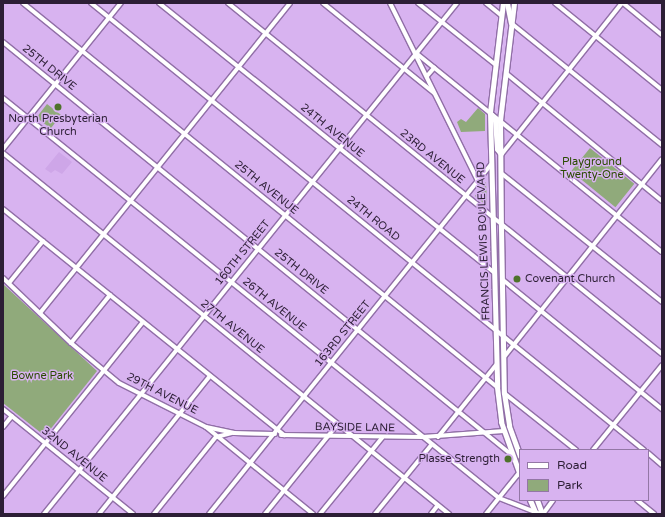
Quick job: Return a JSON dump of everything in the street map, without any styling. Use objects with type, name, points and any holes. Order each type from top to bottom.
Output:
[{"type":"main road","name":"FRANCIS LEWIS BOULEVARD","points":[[503,3],[490,112],[497,331],[497,387],[504,431],[519,472]]},
{"type":"main road","points":[[507,3],[511,24]]},
{"type":"main road","name":"FRANCIS LEWIS BOULEVARD","points":[[514,3],[507,74],[500,121],[501,223],[504,393],[509,426],[519,453]]},
{"type":"main road","points":[[490,112],[495,120],[497,148],[501,155]]},
{"type":"main road","points":[[531,501],[539,514]]},
{"type":"main road","points":[[537,501],[539,514]]},
{"type":"street","name":"25TH AVENUE","points":[[23,3],[497,387]]},
{"type":"street","name":"24TH ROAD","points":[[91,3],[643,449]]},
{"type":"street","points":[[3,149],[121,3]]},
{"type":"street","name":"24TH AVENUE","points":[[159,3],[494,272]]},
{"type":"street","name":"23RD AVENUE","points":[[228,3],[662,354]]},
{"type":"street","points":[[40,313],[290,3]]},
{"type":"street","points":[[322,3],[435,94]]},
{"type":"street","points":[[390,3],[478,181]]},
{"type":"street","points":[[418,3],[496,65]]},
{"type":"street","name":"160TH STREET","points":[[44,514],[457,3]]},
{"type":"street","points":[[486,3],[501,15]]},
{"type":"street","points":[[555,3],[662,90]]},
{"type":"street","points":[[501,155],[622,3],[662,35]]},
{"type":"street","points":[[511,24],[662,146]]},
{"type":"street","name":"25TH DRIVE","points":[[3,42],[512,455]]},
{"type":"street","points":[[416,53],[662,252]]},
{"type":"street","points":[[427,76],[434,68]]},
{"type":"street","points":[[507,74],[662,201]]},
{"type":"street","name":"26TH AVENUE","points":[[3,98],[498,498],[539,514]]},
{"type":"street","name":"27TH AVENUE","points":[[3,153],[449,514]]},
{"type":"street","points":[[504,357],[662,159]]},
{"type":"street","name":"163RD STREET","points":[[209,514],[491,165]]},
{"type":"street","points":[[501,173],[662,302]]},
{"type":"street","points":[[3,208],[284,435]]},
{"type":"street","points":[[9,283],[43,241]]},
{"type":"street","name":"29TH AVENUE","points":[[3,278],[71,343],[104,371],[139,395],[206,427],[216,437],[312,514]]},
{"type":"street","points":[[503,280],[662,409]]},
{"type":"street","points":[[71,343],[110,295]]},
{"type":"street","points":[[3,496],[143,322]]},
{"type":"street","points":[[438,437],[497,364]]},
{"type":"street","points":[[594,449],[662,365]]},
{"type":"street","points":[[99,514],[210,376]]},
{"type":"street","points":[[504,393],[575,449]]},
{"type":"street","name":"32ND AVENUE","points":[[3,409],[133,514]]},
{"type":"street","points":[[3,427],[12,416]]},
{"type":"street","points":[[265,514],[338,424]]},
{"type":"street","name":"BAYSIDE LANE","points":[[206,427],[234,433],[355,438],[423,438],[487,434],[504,431]]},
{"type":"street","points":[[154,514],[216,437],[234,433]]},
{"type":"street","points":[[320,514],[382,438]]},
{"type":"street","points":[[375,514],[432,444]]},
{"type":"street","points":[[649,454],[662,465]]},
{"type":"street","points":[[486,514],[519,475]]},
{"type":"street","points":[[539,514],[552,501]]},
{"type":"street","points":[[638,501],[654,514]]},
{"type":"street","points":[[431,514],[438,505]]},
{"type":"shaded area","points":[[59,152],[72,162],[62,174],[55,170],[51,173],[45,169]]},
{"type":"green space","points":[[47,104],[61,115],[51,128],[37,117]]},
{"type":"green space","points":[[478,108],[485,114],[485,131],[461,132],[457,122],[461,119],[466,122]]},
{"type":"green space","name":"Playground Twenty-One","points":[[590,148],[634,184],[615,207],[571,171]]},
{"type":"green space","points":[[486,182],[487,206],[475,196]]},
{"type":"green space","name":"Bowne Park","points":[[3,284],[97,371],[45,436],[3,403]]},
{"type":"place","name":"North Presbyterian Church","points":[[58,107]]},
{"type":"place","name":"Covenant Church","points":[[517,279]]},
{"type":"place","name":"Plasse Strength","points":[[508,459]]}]
